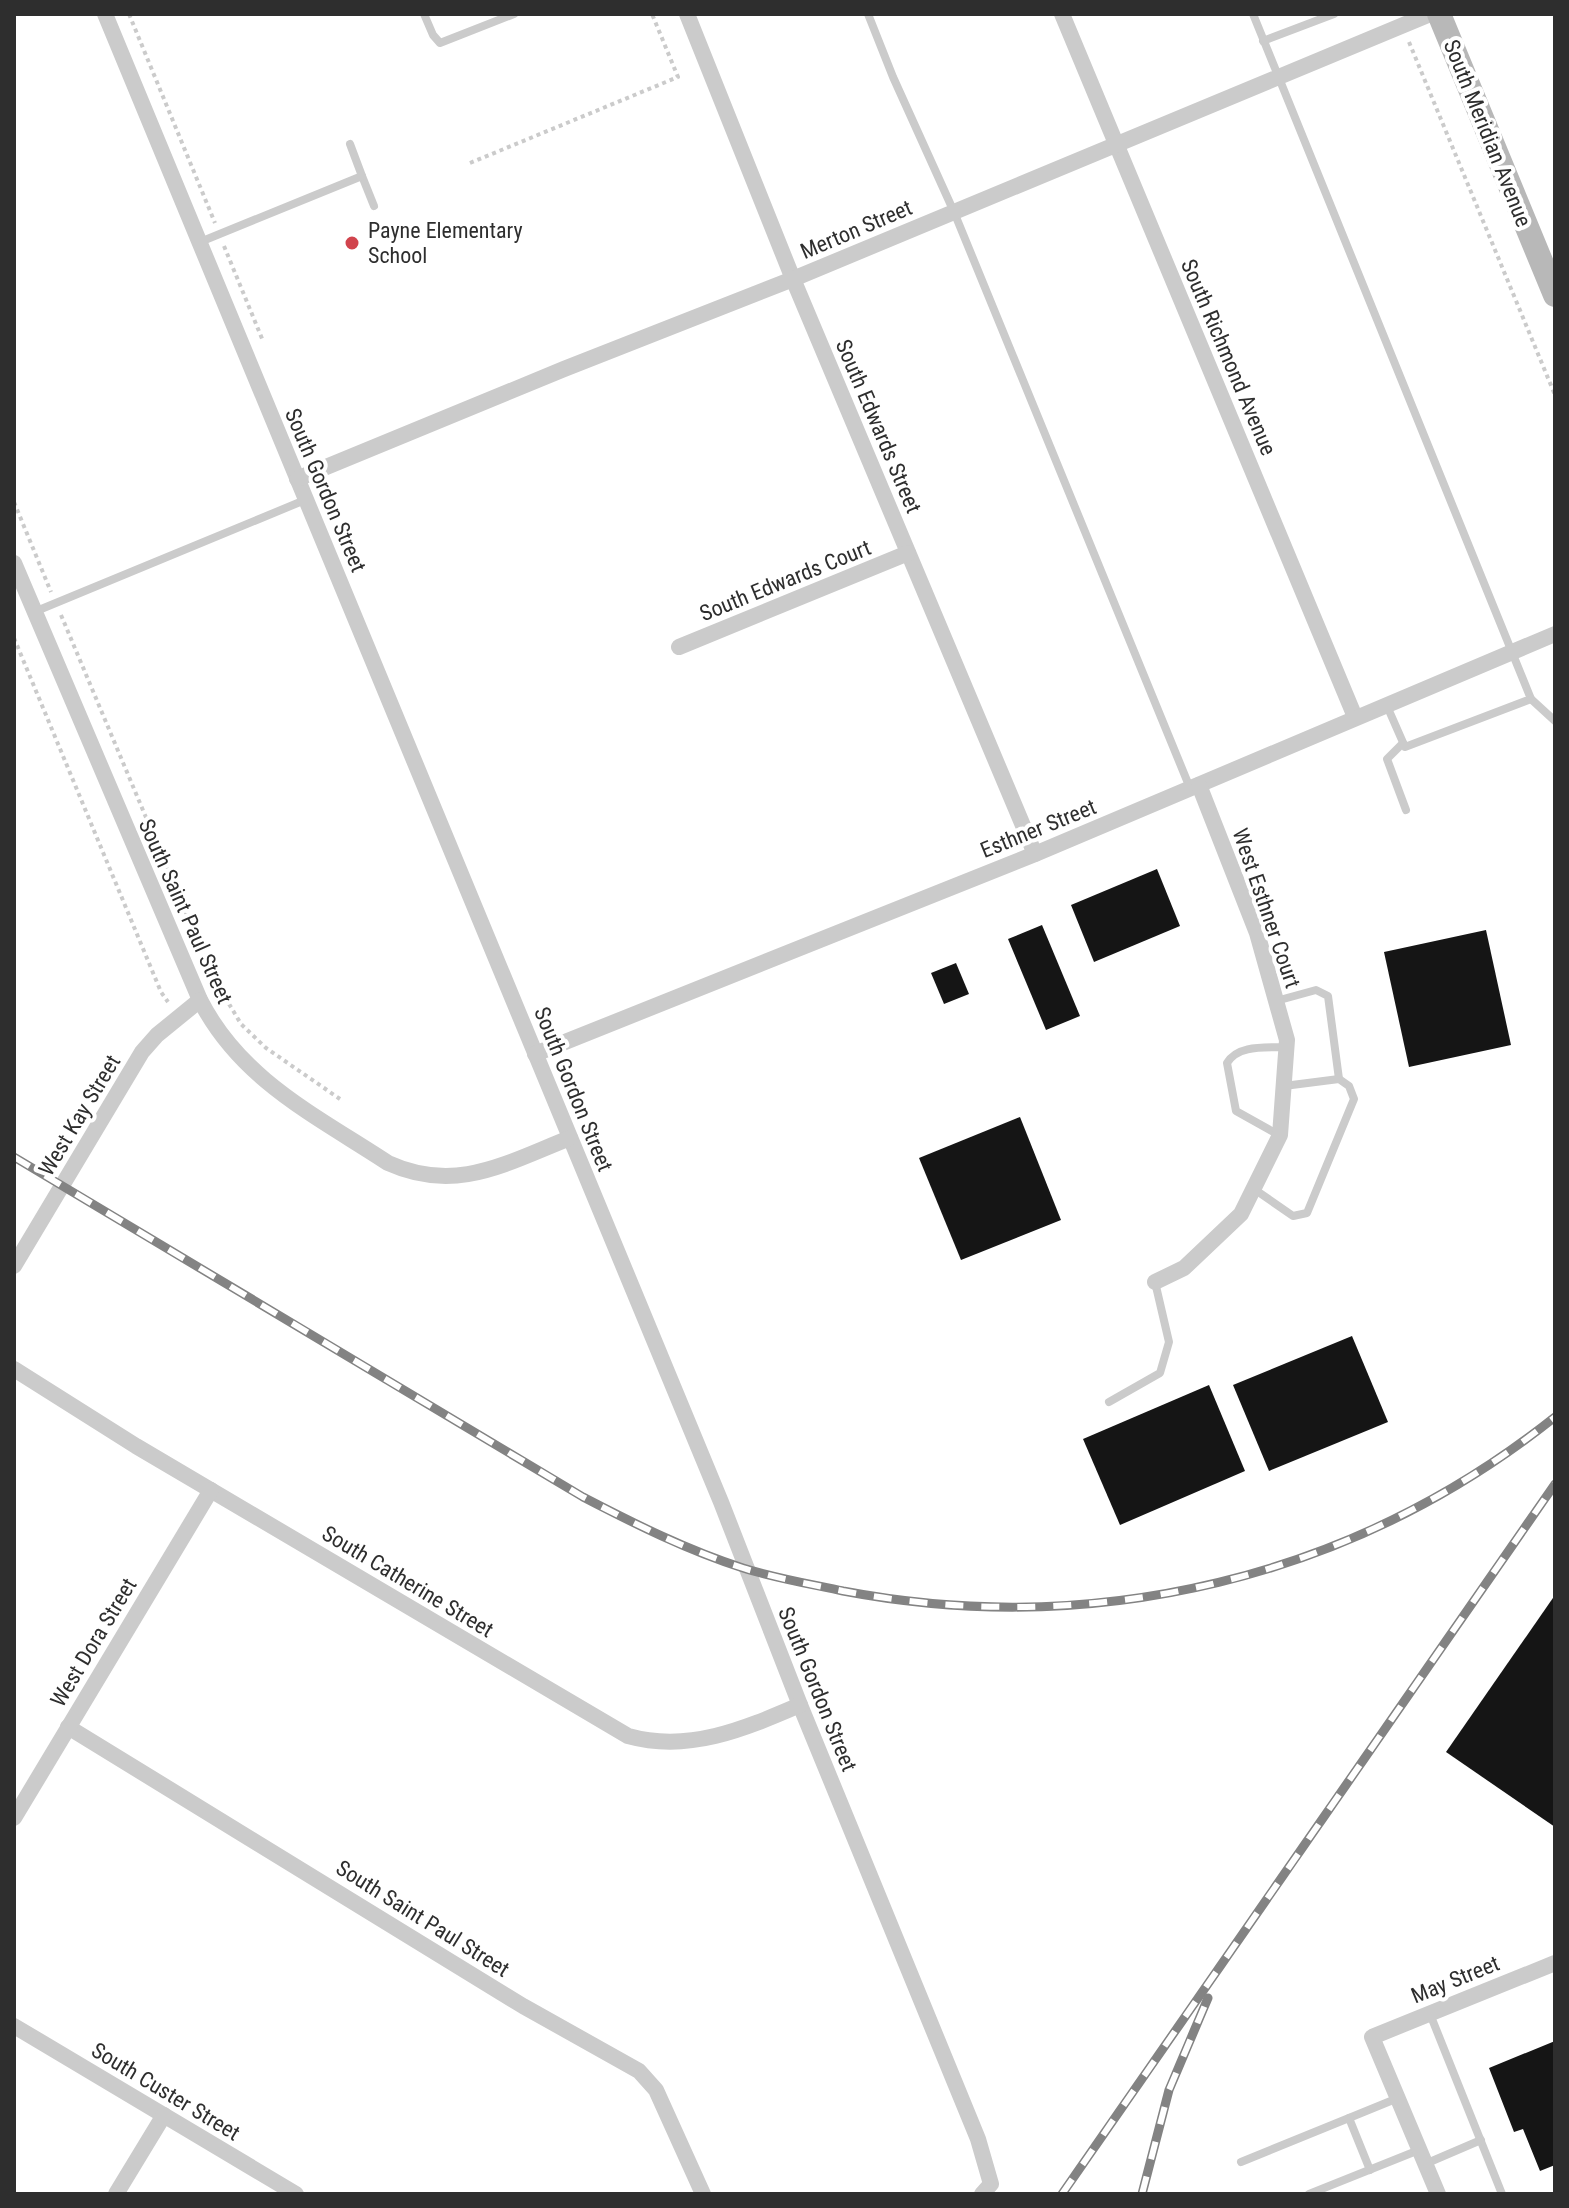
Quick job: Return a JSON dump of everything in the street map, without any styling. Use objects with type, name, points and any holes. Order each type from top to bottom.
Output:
[{"type":"main road","name":"South Meridian Avenue","points":[[1439,14],[1555,295]]},
{"type":"street","name":"South Gordon Street","points":[[105,14],[721,1502],[800,1705],[978,2139],[986,2189]]},
{"type":"street","name":"South Edwards Street","points":[[687,14],[793,279],[1035,854]]},
{"type":"street","name":"South Richmond Avenue","points":[[1062,14],[1355,717]]},
{"type":"street","name":"Merton Street","points":[[297,479],[793,279],[1430,14]]},
{"type":"street","name":"South Edwards Court","points":[[679,647],[908,553]]},
{"type":"street","name":"South Saint Paul Street","points":[[14,563],[200,1000],[211,1023],[257,1076],[388,1163],[411,1173],[455,1177],[479,1173],[570,1138]]},
{"type":"street","name":"Esthner Street","points":[[535,1054],[1035,854],[1555,634]]},
{"type":"street","name":"West Esthner Court","points":[[1155,1282],[1184,1268],[1241,1214],[1280,1135],[1284,1086],[1287,1040],[1257,933],[1195,787]]},
{"type":"street","name":"West Kay Street","points":[[14,1266],[142,1052],[157,1035],[200,1000]]},
{"type":"street","name":"South Catherine Street","points":[[14,1369],[211,1490],[628,1736],[651,1743],[701,1740],[752,1726],[800,1705]]},
{"type":"street","name":"West Dora Street","points":[[14,1818],[211,1490]]},
{"type":"street","name":"South Saint Paul Street","points":[[68,1727],[523,2006],[639,2071],[661,2101],[703,2194]]},
{"type":"street","name":"May Street","points":[[1398,2098],[1372,2037],[1555,1963]]},
{"type":"street","name":"South Custer Street","points":[[14,2026],[296,2194]]},
{"type":"street","points":[[1398,2098],[1438,2194]]},
{"type":"street","points":[[116,2194],[164,2115]]},
{"type":"lane","points":[[424,14],[440,43],[514,14]]},
{"type":"lane","points":[[868,14],[1195,787]]},
{"type":"lane","points":[[1253,14],[1531,699],[1555,721]]},
{"type":"lane","points":[[1263,41],[1334,14]]},
{"type":"lane","points":[[350,144],[374,206]]},
{"type":"lane","points":[[200,243],[362,176]]},
{"type":"lane","points":[[34,612],[306,500]]},
{"type":"lane","points":[[1387,704],[1405,747],[1531,699]]},
{"type":"lane","points":[[1403,743],[1387,759],[1406,810]]},
{"type":"lane","points":[[1276,1001],[1316,990],[1328,996],[1339,1079]]},
{"type":"lane","points":[[1280,1135],[1236,1111],[1227,1063],[1229,1058],[1243,1050],[1286,1047]]},
{"type":"lane","points":[[1254,1188],[1293,1216],[1307,1213],[1354,1099],[1349,1086],[1339,1079],[1284,1086]]},
{"type":"lane","points":[[1109,1402],[1160,1373],[1169,1342],[1155,1282]]},
{"type":"lane","points":[[1430,2013],[1502,2194]]},
{"type":"lane","points":[[1241,2162],[1398,2098]]},
{"type":"lane","points":[[1349,2118],[1370,2170]]},
{"type":"lane","points":[[1309,2194],[1370,2170],[1481,2140]]},
{"type":"path","points":[[129,14],[263,341]]},
{"type":"path","points":[[470,163],[678,77],[652,14]]},
{"type":"path","points":[[1402,25],[1555,395]]},
{"type":"path","points":[[14,502],[213,977],[249,1032],[266,1048],[340,1099]]},
{"type":"path","points":[[14,638],[161,992],[168,1002]]},
{"type":"building","points":[[1157,869],[1180,926],[1094,962],[1071,905]]},
{"type":"building","points":[[1042,925],[1080,1016],[1046,1030],[1008,939]]},
{"type":"building","points":[[1486,930],[1511,1045],[1409,1067],[1384,952]]},
{"type":"building","points":[[956,963],[969,994],[944,1004],[931,973]]},
{"type":"building","points":[[1020,1117],[1061,1220],[961,1260],[919,1158]]},
{"type":"building","points":[[1352,1336],[1388,1422],[1269,1471],[1233,1385]]},
{"type":"building","points":[[1209,1385],[1245,1471],[1120,1525],[1083,1439]]},
{"type":"building","points":[[1555,1595],[1555,1827],[1446,1752]]},
{"type":"building","points":[[1555,2041],[1555,2165],[1540,2171],[1523,2129],[1514,2132],[1489,2068]]},
{"type":"railway","points":[[14,1157],[583,1497],[722,1561],[767,1575],[843,1591],[938,1604],[1033,1607],[1127,1599],[1218,1582],[1308,1555],[1394,1519],[1477,1473],[1555,1417]]},
{"type":"railway","points":[[1062,2194],[1555,1484]]},
{"type":"railway","points":[[1142,2194],[1169,2090],[1208,1998]]},
{"type":"place","name":"Payne Elementary School","points":[[352,243]]}]
